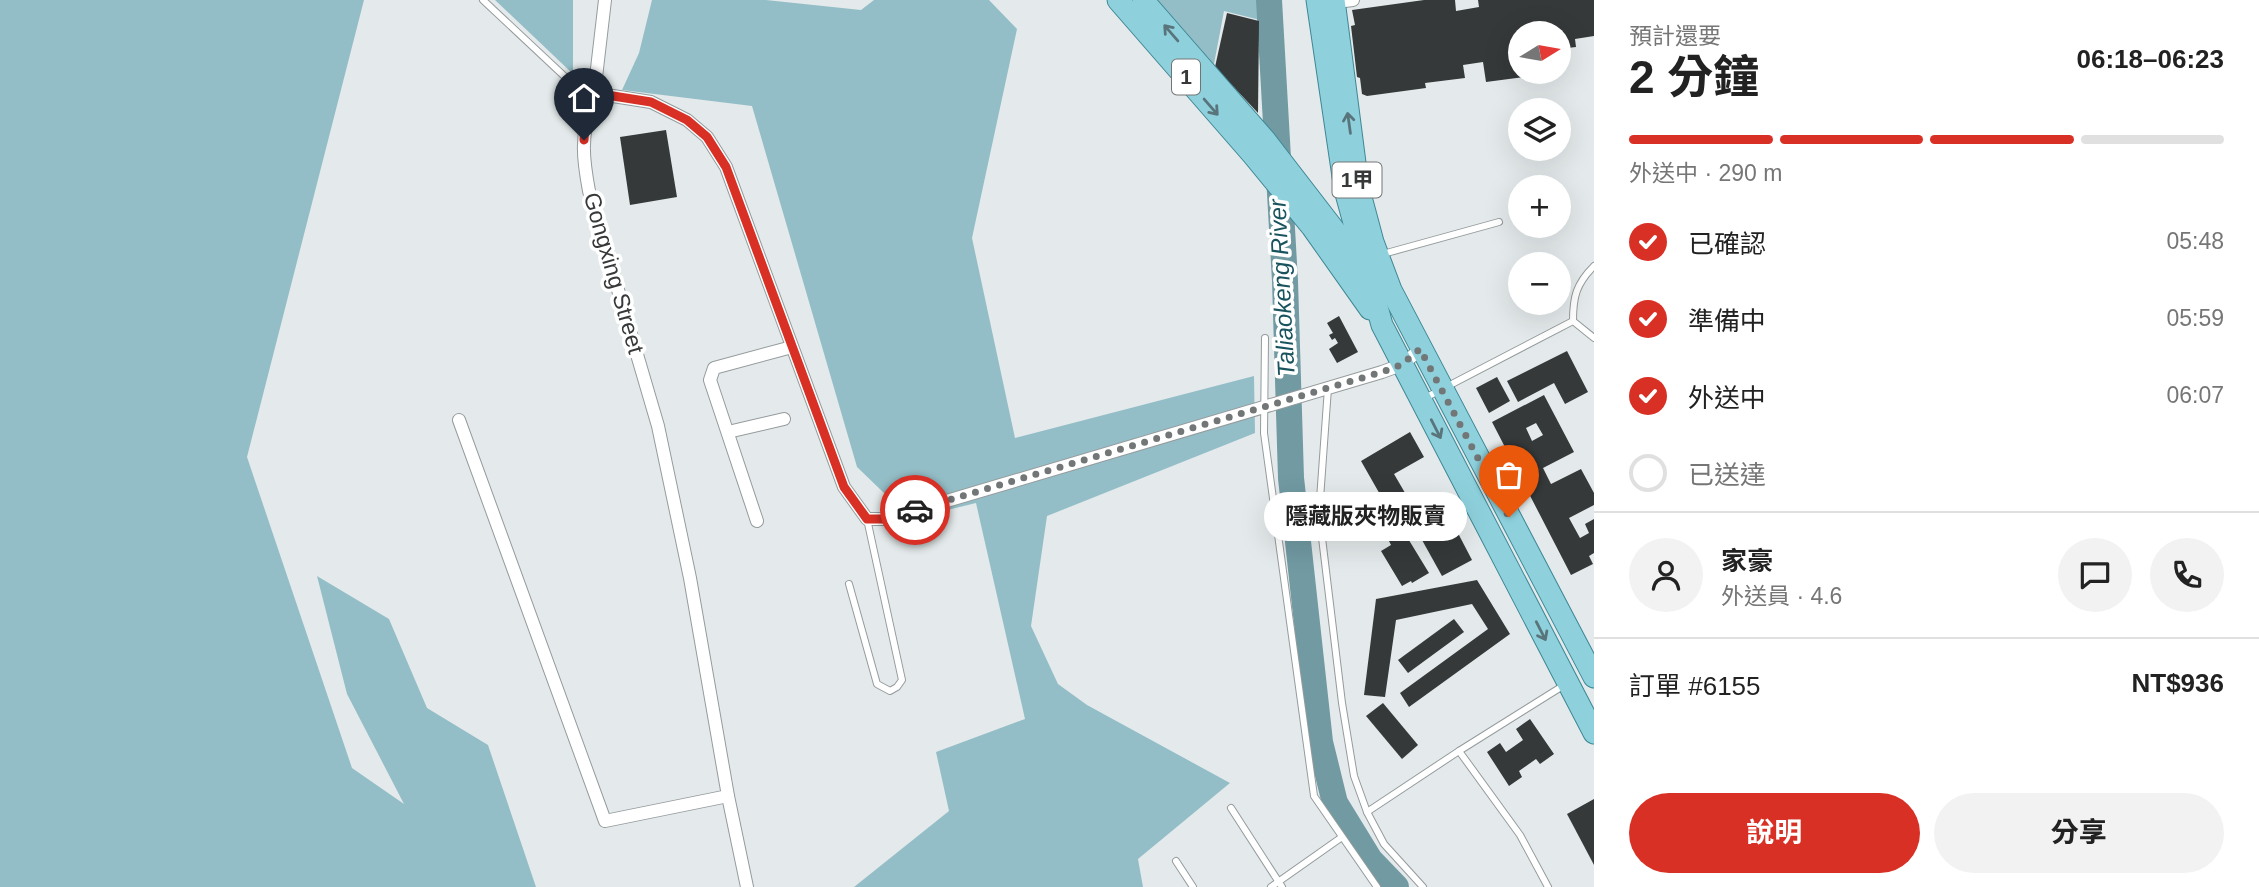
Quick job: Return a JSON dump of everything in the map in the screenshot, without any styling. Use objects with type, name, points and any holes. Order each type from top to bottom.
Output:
[{"type":"main road","name":"1","points":[[1118,0],[1259,147]]},
{"type":"main road","name":"1","points":[[1143,0],[1316,217],[1365,269],[1382,325],[1401,365],[1594,733]]},
{"type":"main road","name":"1甲","points":[[1331,1],[1345,190],[1365,269],[1391,290],[1420,349]]},
{"type":"main road","name":"1甲","points":[[1331,1],[1358,187],[1365,269]]},
{"type":"main road","points":[[1316,217],[1341,207],[1345,190]]},
{"type":"main road","points":[[1420,349],[1594,677]]},
{"type":"street","name":"Gongxing Street","points":[[605,0],[593,103],[585,123],[583,158],[589,191],[658,426],[690,578],[728,796],[747,887]]},
{"type":"street","points":[[593,103],[613,96],[651,102],[687,120],[707,137],[726,167],[844,487],[867,519],[886,519],[1328,388],[1401,365],[1420,349]]},
{"type":"street","points":[[757,520],[710,380],[714,368],[792,347]]},
{"type":"street","points":[[728,432],[784,419]]},
{"type":"street","points":[[459,420],[605,821],[728,796]]},
{"type":"lane","points":[[483,0],[593,103]]},
{"type":"lane","points":[[1365,269],[1499,222]]},
{"type":"lane","points":[[1573,321],[1573,298],[1584,276],[1594,267]]},
{"type":"lane","points":[[1573,321],[1594,338]]},
{"type":"lane","points":[[1421,400],[1573,321]]},
{"type":"lane","points":[[1265,338],[1264,433],[1314,796],[1377,887]]},
{"type":"lane","points":[[1328,388],[1319,513],[1342,703],[1354,776],[1367,812],[1384,844],[1423,887]]},
{"type":"lane","points":[[849,584],[877,684],[890,691],[902,680],[867,519]]},
{"type":"lane","points":[[1367,812],[1568,683]]},
{"type":"lane","points":[[1459,751],[1520,835],[1548,887]]},
{"type":"lane","points":[[1231,808],[1281,884]]},
{"type":"lane","points":[[1271,887],[1281,884],[1342,837]]},
{"type":"lane","points":[[1176,861],[1193,887]]},
{"type":"shaded area","points":[[0,0],[364,0],[247,457],[352,768],[404,804],[347,694],[317,576],[389,619],[427,708],[488,745],[536,887],[0,887]]},
{"type":"shaded area","points":[[495,0],[573,0],[573,74]]},
{"type":"shaded area","points":[[652,0],[766,0],[861,10],[874,0],[989,0],[1017,29],[972,238],[1015,438],[1254,376],[1255,433],[1047,516],[1031,626],[1058,684],[1087,705],[1230,783],[1138,859],[1143,887],[854,887],[949,811],[936,752],[1025,719],[976,503],[911,519],[857,467],[752,106],[622,90],[639,53]]},
{"type":"shaded area","points":[[1158,0],[1259,0],[1260,20],[1224,11],[1214,64]]},
{"type":"building","points":[[1424,0],[1455,0],[1456,11],[1479,7],[1478,0],[1594,0],[1594,36],[1575,39],[1576,47],[1572,47],[1572,21],[1508,21],[1508,79],[1486,82],[1483,62],[1463,65],[1465,78],[1425,83],[1426,88],[1367,96],[1362,94],[1360,78],[1357,77],[1351,26],[1355,25],[1352,10]]},
{"type":"building","points":[[1227,13],[1259,21],[1258,113],[1215,67]]},
{"type":"building","points":[[666,130],[677,197],[630,205],[620,137]]},
{"type":"building","points":[[1339,316],[1358,352],[1337,363],[1329,349],[1338,343],[1329,335],[1333,333],[1327,323]]},
{"type":"building","points":[[1567,351],[1588,392],[1565,404],[1554,383],[1518,402],[1507,381]]},
{"type":"building","points":[[1497,377],[1510,401],[1489,413],[1476,388]]},
{"type":"building","points":[[1544,395],[1574,452],[1543,468],[1551,484],[1581,469],[1594,493],[1594,505],[1569,518],[1580,538],[1589,533],[1585,524],[1594,519],[1594,553],[1589,556],[1593,564],[1571,575],[1492,422]],"holes":[[[1536,423],[1543,435],[1532,441],[1526,428]]]},
{"type":"building","points":[[1410,432],[1424,457],[1394,474],[1418,515],[1398,526],[1361,461]]},
{"type":"building","points":[[1448,514],[1472,560],[1442,576],[1417,531]]},
{"type":"building","points":[[1404,532],[1429,573],[1402,586],[1381,551],[1391,545],[1389,541]]},
{"type":"building","points":[[1477,580],[1510,634],[1409,707],[1400,693],[1488,629],[1472,604],[1396,620],[1385,697],[1364,695],[1376,599]]},
{"type":"building","points":[[1454,619],[1464,632],[1408,673],[1398,660]]},
{"type":"building","points":[[1383,703],[1418,745],[1402,759],[1366,716]]},
{"type":"building","points":[[1530,719],[1554,754],[1540,764],[1536,759],[1519,771],[1522,777],[1509,786],[1487,752],[1500,743],[1506,752],[1523,740],[1516,729]]},
{"type":"building","points":[[1594,799],[1594,865],[1567,814]]},
{"type":"waterway","name":"Taliaokeng River","points":[[1269,0],[1285,281],[1291,478],[1320,742],[1335,803],[1370,860],[1396,887]]},
{"type":"way so far","points":[[915,510],[1382,372],[1401,365],[1420,349],[1509,517]]},
{"type":"place","name":"隱藏版夾物販賣","points":[[1509,517]]},
{"type":"route","points":[[584,140],[585,123],[593,103],[613,96],[651,102],[687,120],[707,137],[726,167],[844,487],[867,519],[886,519],[915,510]]}]
